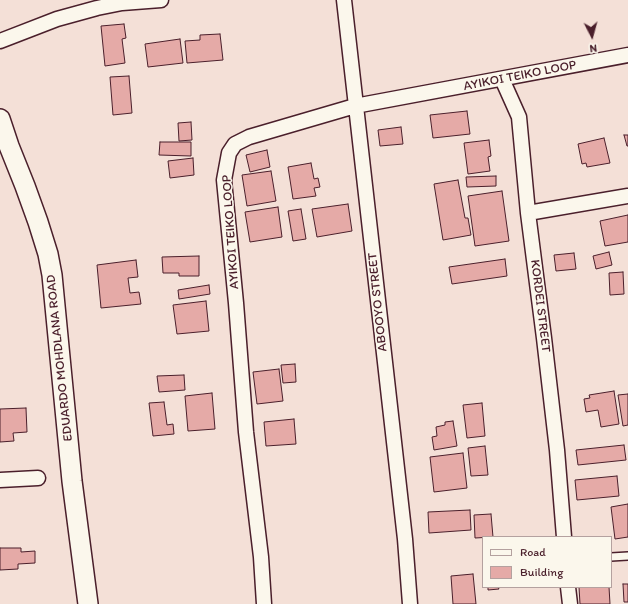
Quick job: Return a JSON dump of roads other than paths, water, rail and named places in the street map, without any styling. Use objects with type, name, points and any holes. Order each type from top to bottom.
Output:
[{"type":"main road","name":"EDUARDO MOHDLANA ROAD","points":[[0,119],[38,222],[48,254],[52,275],[72,481],[88,604]]},
{"type":"street","points":[[0,41],[57,19],[97,8],[122,3],[161,0]]},
{"type":"street","name":"ABOOYO STREET","points":[[344,0],[405,539],[410,604]]},
{"type":"street","name":"AYIKOI TEIKO LOOP","points":[[264,604],[246,432],[236,303],[224,180],[226,162],[229,153],[235,144],[249,137],[355,106],[502,80],[628,55]]},
{"type":"street","name":"KORDEI STREET","points":[[502,80],[519,117],[528,213],[554,427],[564,536]]},
{"type":"street","points":[[528,213],[628,196]]},
{"type":"street","points":[[0,480],[38,478]]},
{"type":"street","points":[[568,588],[570,604]]},
{"type":"lane","points":[[612,557],[628,556]]}]
